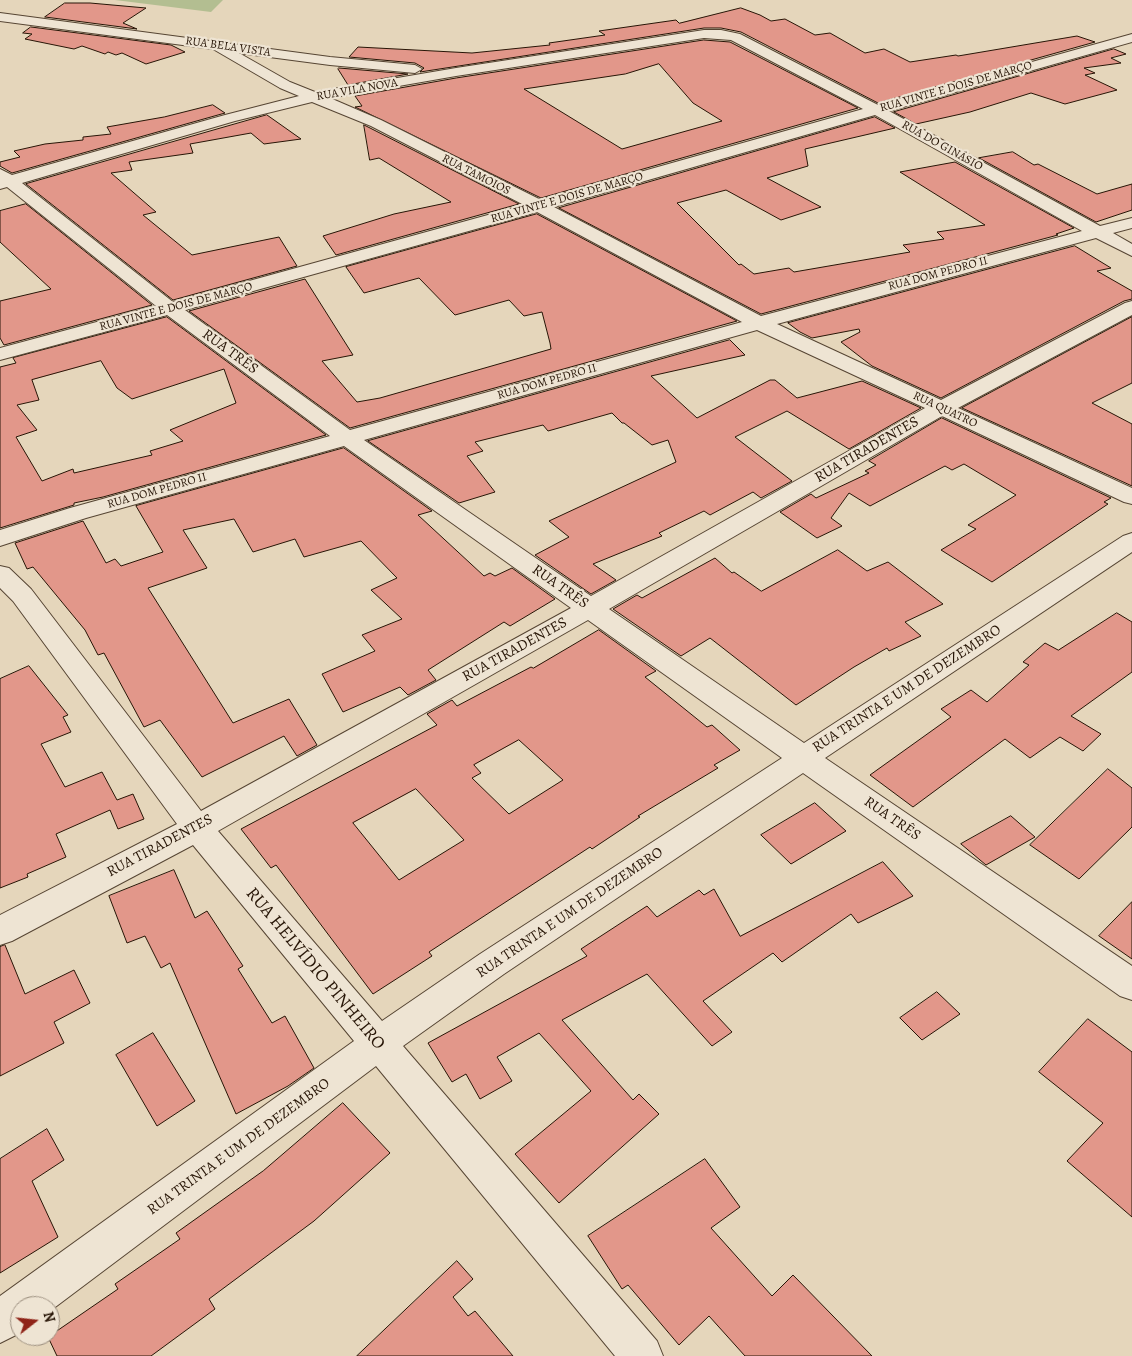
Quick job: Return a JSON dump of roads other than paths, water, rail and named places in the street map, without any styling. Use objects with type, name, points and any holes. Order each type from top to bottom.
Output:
[{"type":"street","name":"RUA BELA VISTA","points":[[0,18],[449,74]]},
{"type":"street","name":"RUA VILA NOVA","points":[[3,180],[313,97],[704,34],[722,34]]},
{"type":"street","name":"RUA DO GINÁSIO","points":[[722,34],[735,37],[876,110],[1132,251]]},
{"type":"street","name":"RUA VINTE E DOIS DE MARÇO","points":[[0,354],[171,309],[538,207],[1132,38]]},
{"type":"street","name":"RUA TAMOIOS","points":[[217,46],[285,85],[376,123],[538,207],[622,248],[759,322]]},
{"type":"street","name":"RUA TRÊS","points":[[3,180],[171,309],[347,438],[802,757],[1132,985]]},
{"type":"street","name":"RUA DOM PEDRO II","points":[[0,538],[78,513],[759,322],[1132,223]]},
{"type":"street","name":"RUA TIRADENTES","points":[[0,931],[197,828],[590,608],[941,408],[1132,308]]},
{"type":"street","name":"RUA QUATRO","points":[[759,322],[1132,497]]},
{"type":"street","name":"RUA TRINTA E UM DE DEZEMBRO","points":[[36,1296],[378,1044],[492,964],[802,757],[1132,541]]},
{"type":"street","name":"RUA HELVÍDIO PINHEIRO","points":[[0,574],[22,595],[197,828],[642,1356]]}]
